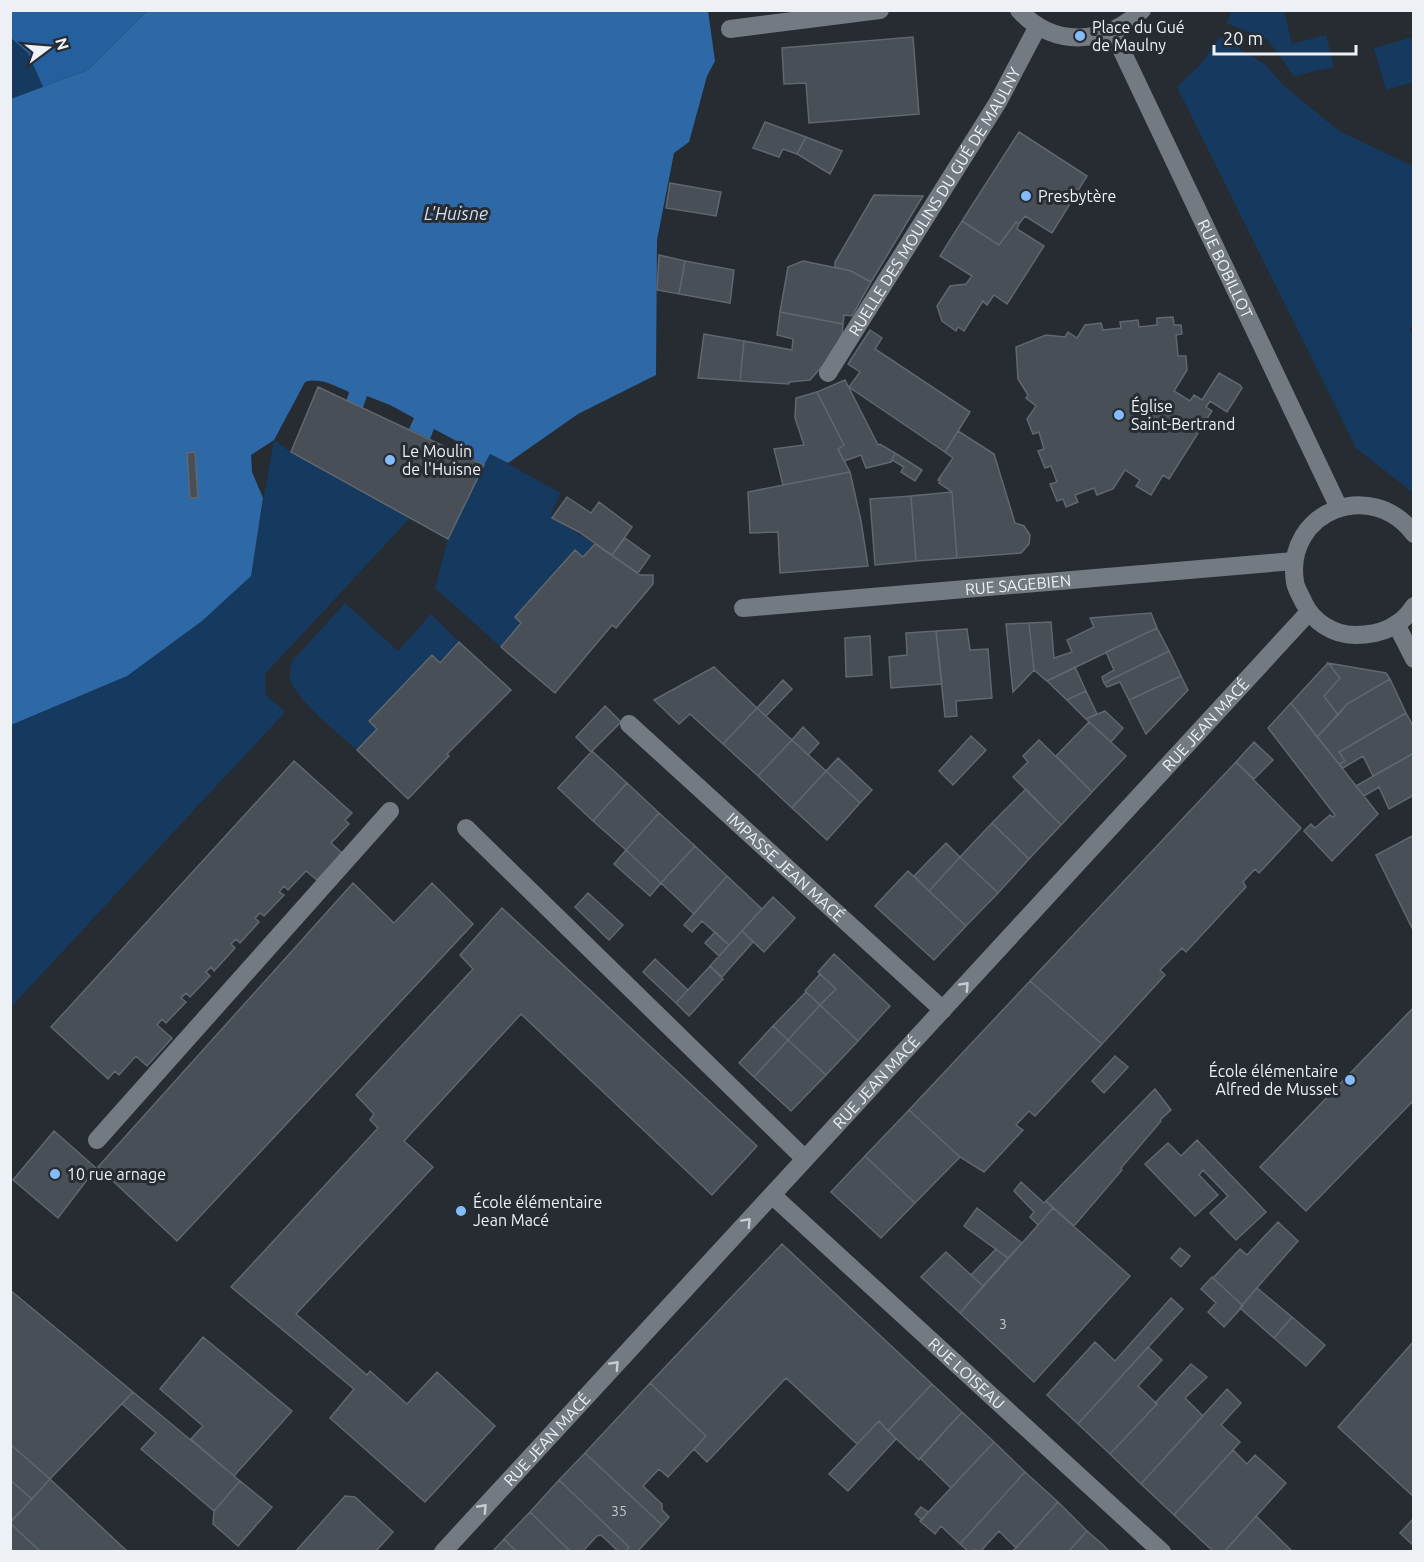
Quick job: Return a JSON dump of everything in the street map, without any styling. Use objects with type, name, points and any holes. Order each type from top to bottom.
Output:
[{"type":"street","points":[[730,29],[880,10]]},
{"type":"street","points":[[1019,10],[1038,26],[1056,34],[1072,37],[1089,37],[1113,32],[1142,10]]},
{"type":"street","name":"RUELLE DES MOULINS DU GUÉ DE MAULNY","points":[[828,374],[998,102],[1038,26]]},
{"type":"street","name":"RUE BOBILLOT","points":[[1113,32],[1339,508]]},
{"type":"street","points":[[1413,534],[1405,522],[1390,512],[1368,505],[1339,508],[1314,523],[1301,541],[1294,561],[1295,584],[1309,612],[1326,627],[1348,635],[1371,635],[1396,624],[1408,614],[1413,606]]},
{"type":"street","name":"RUE SAGEBIEN","points":[[743,608],[1294,561]]},
{"type":"street","name":"RUE JEAN MACÉ","points":[[443,1551],[1309,612]]},
{"type":"street","points":[[1396,624],[1413,659]]},
{"type":"street","name":"IMPASSE JEAN MACÉ","points":[[629,724],[943,1010]]},
{"type":"street","points":[[97,1140],[390,811]]},
{"type":"street","points":[[466,828],[805,1159]]},
{"type":"street","name":"RUE LOISEAU","points":[[772,1195],[1162,1551]]},
{"type":"shaded area","points":[[11,11],[147,11],[88,70],[43,87],[28,53],[11,38]]},
{"type":"shaded area","points":[[1232,11],[1284,11],[1292,44],[1326,35],[1334,67],[1294,76],[1268,40],[1226,23]]},
{"type":"shaded area","points":[[1220,37],[1266,65],[1284,86],[1339,131],[1413,166],[1414,322],[1409,331],[1414,334],[1413,493],[1356,448],[1177,87],[1201,64]]},
{"type":"shaded area","points":[[1413,37],[1413,82],[1386,90],[1374,48]]},
{"type":"shaded area","points":[[11,38],[28,53],[43,87],[11,99]]},
{"type":"shaded area","points":[[274,440],[291,452],[410,518],[265,674],[266,695],[285,712],[11,1007],[11,725],[127,676],[250,576]]},
{"type":"shaded area","points":[[490,454],[561,493],[551,513],[553,518],[595,544],[583,557],[574,550],[515,617],[521,623],[501,647],[435,588],[448,539]]},
{"type":"shaded area","points":[[345,603],[398,651],[431,614],[459,642],[440,663],[431,656],[369,721],[377,729],[357,750],[308,705],[293,686],[290,677],[290,668],[294,659]]},
{"type":"water","name":"L'Huisne","points":[[147,11],[708,11],[715,61],[707,76],[689,142],[674,153],[657,240],[656,375],[578,414],[508,463],[490,454],[484,465],[466,455],[462,444],[434,429],[430,439],[409,429],[414,418],[390,405],[367,396],[359,419],[343,412],[349,392],[322,381],[305,382],[274,440],[251,455],[252,472],[263,498],[251,576],[202,621],[127,676],[11,725],[11,99],[88,70]]},
{"type":"building","points":[[913,37],[919,114],[809,123],[806,83],[784,84],[782,48]]},
{"type":"building","points":[[765,122],[806,137],[797,154],[783,149],[779,157],[753,148]]},
{"type":"building","name":"Presbytère","points":[[1019,132],[1087,176],[1052,233],[1025,216],[1019,224],[1016,222],[999,245],[962,221]]},
{"type":"building","points":[[806,137],[842,151],[830,174],[797,154]]},
{"type":"building","points":[[670,183],[721,192],[716,216],[666,208]]},
{"type":"building","points":[[874,195],[923,196],[871,282],[851,271],[835,267],[835,262]]},
{"type":"building","points":[[962,221],[999,245],[1016,222],[1019,224],[1017,229],[1044,246],[1007,304],[994,295],[987,305],[983,301],[964,331],[958,327],[956,331],[942,321],[937,306],[950,286],[966,284],[972,276],[940,256]]},
{"type":"building","points":[[659,255],[685,261],[679,294],[657,290]]},
{"type":"building","points":[[685,261],[734,270],[730,303],[679,294]]},
{"type":"building","points":[[803,261],[851,271],[871,282],[852,316],[844,315],[843,324],[780,312],[788,267]]},
{"type":"building","points":[[780,312],[843,324],[842,334],[831,356],[810,380],[789,382],[789,384],[740,381],[744,341],[792,350],[793,339],[777,335]]},
{"type":"building","name":"Église Saint-Bertrand","points":[[1173,317],[1174,325],[1181,325],[1182,334],[1176,335],[1178,356],[1186,356],[1187,370],[1174,391],[1190,401],[1194,395],[1202,400],[1219,373],[1242,388],[1227,412],[1210,401],[1206,407],[1212,411],[1169,479],[1163,475],[1151,495],[1136,486],[1140,480],[1125,470],[1113,489],[1097,495],[1094,488],[1075,495],[1078,502],[1066,507],[1063,499],[1057,501],[1050,484],[1057,482],[1051,466],[1045,468],[1038,451],[1044,449],[1039,432],[1033,434],[1027,419],[1036,406],[1026,398],[1028,395],[1018,379],[1016,347],[1046,335],[1065,337],[1068,332],[1077,338],[1085,325],[1101,323],[1103,330],[1121,328],[1120,322],[1138,320],[1139,327],[1157,325],[1157,318]]},
{"type":"building","points":[[870,330],[882,338],[875,349],[970,412],[945,452],[849,387],[860,372],[848,364]]},
{"type":"building","points":[[704,334],[744,341],[740,381],[698,378]]},
{"type":"building","points":[[845,380],[878,445],[895,453],[891,462],[866,468],[861,455],[844,461],[838,449],[844,445],[817,392]]},
{"type":"building","name":"Le Moulin de l'Huisne","points":[[318,387],[484,465],[448,539],[291,452]]},
{"type":"building","points":[[817,392],[844,445],[838,449],[850,472],[783,485],[774,449],[804,445],[795,418],[796,398]]},
{"type":"building","points":[[958,431],[994,454],[1015,523],[1024,526],[1030,535],[1029,544],[1021,553],[957,558],[952,492],[938,480],[953,458],[945,452]]},
{"type":"building","points":[[195,452],[198,498],[190,498],[187,453]]},
{"type":"building","points":[[895,453],[922,470],[915,481],[901,472],[904,467],[892,460]]},
{"type":"building","points":[[850,472],[868,566],[780,573],[778,532],[750,533],[748,492]]},
{"type":"building","points":[[952,492],[957,558],[916,561],[911,496]]},
{"type":"building","points":[[911,496],[916,561],[875,565],[870,499]]},
{"type":"building","points":[[567,497],[591,513],[599,502],[632,527],[612,555],[579,532],[552,518]]},
{"type":"building","points":[[625,538],[650,556],[638,573],[612,555]]},
{"type":"building","points":[[595,544],[640,575],[653,575],[653,584],[616,628],[612,625],[555,693],[501,647],[521,623],[515,617],[575,550],[583,557]]},
{"type":"building","points":[[1151,613],[1157,628],[1047,681],[1034,670],[1029,623],[1051,622],[1054,658],[1072,652],[1067,640],[1094,627],[1090,618]]},
{"type":"building","points":[[1029,623],[1034,670],[1013,692],[1006,624]]},
{"type":"building","points":[[1157,628],[1169,651],[1104,683],[1102,677],[1114,670],[1106,652]]},
{"type":"building","points":[[967,629],[970,650],[988,649],[992,698],[956,701],[957,716],[945,717],[936,631]]},
{"type":"building","points":[[936,631],[942,684],[891,688],[889,657],[907,655],[906,633]]},
{"type":"building","points":[[870,636],[872,675],[846,677],[845,638]]},
{"type":"building","points":[[459,642],[511,690],[447,754],[449,756],[408,799],[357,750],[377,729],[369,721],[432,655],[440,663]]},
{"type":"building","points":[[1169,651],[1181,676],[1129,700],[1120,682],[1107,687],[1104,683]]},
{"type":"building","points":[[1328,663],[1340,678],[1324,696],[1338,715],[1317,737],[1291,703]]},
{"type":"building","points":[[1328,663],[1386,673],[1390,679],[1347,704],[1338,715],[1324,696],[1340,678]]},
{"type":"building","points":[[714,667],[757,708],[723,744],[690,714],[679,724],[654,700]]},
{"type":"building","points":[[1075,667],[1086,691],[1067,700],[1047,681]]},
{"type":"building","points":[[1181,676],[1188,690],[1146,734],[1129,700]]},
{"type":"building","points":[[1390,679],[1406,713],[1339,752],[1345,761],[1339,764],[1317,737],[1347,704]]},
{"type":"building","points":[[783,680],[792,689],[766,716],[757,708]]},
{"type":"building","points":[[1086,691],[1097,714],[1086,719],[1067,700]]},
{"type":"building","points":[[1291,703],[1378,814],[1332,861],[1304,831],[1311,824],[1315,828],[1330,815],[1333,817],[1335,815],[1268,728]]},
{"type":"building","points":[[605,706],[621,722],[591,752],[576,737]]},
{"type":"building","points":[[757,708],[792,740],[758,776],[723,744]]},
{"type":"building","points":[[1105,711],[1123,728],[1111,742],[1086,719]]},
{"type":"building","points":[[1406,713],[1414,728],[1414,753],[1373,776],[1363,756],[1343,768],[1339,764],[1345,761],[1339,752]]},
{"type":"building","points":[[1089,722],[1126,756],[1092,792],[1056,756]]},
{"type":"building","points":[[803,727],[819,743],[808,755],[792,740]]},
{"type":"building","points":[[971,736],[986,750],[953,785],[939,771]]},
{"type":"building","points":[[792,740],[826,771],[792,808],[758,776]]},
{"type":"building","points":[[1039,740],[1092,792],[1061,825],[1013,777],[1028,762],[1023,756]]},
{"type":"building","points":[[1254,742],[1273,760],[1254,779],[1236,762]]},
{"type":"building","points":[[592,751],[627,783],[593,821],[558,788]]},
{"type":"building","points":[[1414,753],[1414,795],[1389,809],[1379,787],[1364,796],[1356,786]]},
{"type":"building","points":[[838,758],[872,790],[860,803],[826,771]]},
{"type":"building","points":[[294,761],[352,813],[345,820],[349,824],[331,843],[342,853],[317,880],[306,871],[288,890],[284,886],[279,892],[284,895],[264,916],[260,913],[255,918],[259,922],[240,943],[236,939],[231,944],[235,948],[214,971],[211,967],[206,972],[210,976],[190,997],[186,993],[181,998],[186,1002],[166,1023],[162,1019],[157,1025],[172,1038],[147,1066],[136,1056],[119,1075],[115,1071],[108,1079],[51,1027]]},
{"type":"building","points":[[1236,762],[1301,828],[1259,873],[1255,869],[1243,882],[1246,887],[1186,952],[1182,948],[1160,970],[1165,975],[1102,1044],[1030,981]]},
{"type":"building","points":[[826,771],[860,803],[827,840],[792,808]]},
{"type":"building","points":[[627,783],[659,813],[626,850],[593,821]]},
{"type":"building","points":[[1026,789],[1061,825],[1029,859],[992,823]]},
{"type":"building","points":[[659,813],[695,846],[661,883],[626,850]]},
{"type":"building","points":[[992,823],[1029,859],[998,893],[960,857]]},
{"type":"building","points":[[1414,835],[1414,932],[1376,855]]},
{"type":"building","points":[[946,843],[960,857],[929,891],[914,876]]},
{"type":"building","points":[[695,846],[727,876],[694,914],[661,883]]},
{"type":"building","points":[[626,850],[661,883],[650,896],[614,864]]},
{"type":"building","points":[[960,857],[998,893],[966,926],[929,891]]},
{"type":"building","points":[[908,871],[966,926],[934,960],[875,906]]},
{"type":"building","points":[[727,876],[762,909],[729,945],[702,921],[692,932],[684,925]]},
{"type":"building","points":[[353,883],[394,923],[432,883],[473,924],[177,1241],[98,1167]]},
{"type":"building","points":[[588,893],[623,925],[609,940],[575,907]]},
{"type":"building","points":[[773,897],[795,918],[764,952],[742,931]]},
{"type":"building","points":[[502,908],[757,1146],[712,1195],[521,1014],[404,1141],[433,1167],[296,1314],[367,1375],[370,1371],[407,1404],[437,1372],[495,1426],[425,1502],[330,1418],[354,1389],[231,1287],[378,1128],[370,1120],[374,1114],[356,1095],[473,969],[460,955]]},
{"type":"building","points":[[742,931],[753,942],[722,977],[710,966]]},
{"type":"building","points":[[715,932],[729,945],[719,956],[705,943]]},
{"type":"building","points":[[834,954],[890,1006],[858,1041],[820,1005],[836,989],[818,972]]},
{"type":"building","points":[[655,959],[688,990],[676,1003],[643,972]]},
{"type":"building","points":[[710,966],[723,979],[689,1016],[676,1003]]},
{"type":"building","points":[[820,974],[836,989],[820,1005],[805,991]]},
{"type":"building","points":[[1030,981],[1102,1044],[1035,1116],[1029,1111],[1016,1125],[1023,1130],[984,1172],[960,1157],[909,1110]]},
{"type":"building","points":[[806,992],[820,1005],[788,1040],[773,1026]]},
{"type":"building","points":[[820,1005],[858,1041],[826,1075],[788,1040]]},
{"type":"building","points":[[1414,1007],[1414,1100],[1306,1211],[1260,1167]]},
{"type":"building","points":[[773,1026],[788,1040],[754,1077],[739,1063]]},
{"type":"building","points":[[788,1040],[826,1075],[791,1111],[754,1077]]},
{"type":"building","points":[[1115,1056],[1128,1067],[1104,1093],[1092,1081]]},
{"type":"building","points":[[1155,1089],[1171,1110],[1160,1120],[1121,1168],[1122,1170],[1074,1226],[1046,1201]]},
{"type":"building","points":[[909,1110],[960,1157],[915,1203],[865,1156]]},
{"type":"building","name":"10 rue arnage","points":[[54,1131],[96,1168],[58,1218],[13,1180]]},
{"type":"building","points":[[1197,1140],[1266,1212],[1236,1240],[1210,1213],[1228,1196],[1203,1170],[1199,1175],[1218,1195],[1195,1216],[1145,1164],[1168,1143],[1181,1156]]},
{"type":"building","points":[[865,1156],[915,1203],[881,1238],[831,1192]]},
{"type":"building","points":[[1021,1182],[1053,1208],[1038,1225],[1030,1217],[1034,1212],[1014,1191]]},
{"type":"building","points":[[977,1208],[1022,1243],[1008,1258],[964,1226]]},
{"type":"building","points":[[1053,1208],[1130,1276],[1034,1382],[960,1313]]},
{"type":"building","points":[[1278,1222],[1298,1241],[1242,1305],[1213,1278],[1240,1249],[1247,1255]]},
{"type":"building","points":[[782,1244],[932,1384],[888,1431],[879,1421],[857,1444],[786,1378],[707,1462],[694,1449],[706,1436],[650,1383]]},
{"type":"building","points":[[1180,1248],[1190,1256],[1181,1267],[1171,1258]]},
{"type":"building","points":[[996,1249],[1008,1258],[983,1286],[971,1275]]},
{"type":"building","points":[[946,1252],[983,1286],[960,1313],[921,1277]]},
{"type":"building","points":[[1212,1277],[1243,1306],[1224,1327],[1208,1312],[1216,1303],[1201,1289]]},
{"type":"building","points":[[1257,1288],[1292,1317],[1274,1338],[1240,1308]]},
{"type":"building","points":[[10,1290],[133,1392],[50,1479],[10,1444]]},
{"type":"building","points":[[1171,1298],[1183,1309],[1078,1424],[1047,1395],[1095,1342],[1115,1361]]},
{"type":"building","points":[[1292,1317],[1325,1345],[1306,1366],[1274,1338]]},
{"type":"building","points":[[203,1337],[292,1411],[234,1476],[191,1439],[203,1426],[160,1389]]},
{"type":"building","points":[[1414,1341],[1414,1497],[1338,1427]]},
{"type":"building","points":[[1148,1347],[1162,1360],[1138,1386],[1157,1404],[1110,1454],[1078,1424]]},
{"type":"building","points":[[1191,1364],[1207,1377],[1185,1398],[1203,1416],[1141,1484],[1110,1454]]},
{"type":"building","points":[[650,1383],[706,1436],[668,1477],[659,1469],[643,1486],[662,1504],[662,1510],[669,1517],[662,1525],[585,1453]]},
{"type":"building","points":[[932,1384],[962,1412],[919,1460],[888,1431]]},
{"type":"building","points":[[1227,1389],[1241,1403],[1221,1425],[1240,1442],[1174,1515],[1141,1484]]},
{"type":"building","points":[[133,1392],[240,1481],[214,1511],[141,1449],[156,1433],[122,1404]]},
{"type":"building","points":[[962,1412],[994,1442],[951,1488],[920,1458]]},
{"type":"building","points":[[879,1421],[896,1439],[848,1491],[829,1474]]},
{"type":"building","points":[[994,1442],[1025,1472],[960,1544],[941,1526],[935,1534],[920,1521]]},
{"type":"building","points":[[10,1444],[50,1479],[32,1499],[10,1480]]},
{"type":"building","points":[[1233,1450],[1247,1464],[1255,1455],[1286,1483],[1224,1552],[1214,1552],[1174,1515]]},
{"type":"building","points":[[585,1453],[662,1525],[637,1552],[625,1552],[629,1547],[559,1480]]},
{"type":"building","points":[[1025,1472],[1058,1502],[1016,1548],[999,1531],[980,1552],[975,1550],[969,1552],[960,1544]]},
{"type":"building","points":[[50,1479],[128,1552],[41,1552],[10,1523]]},
{"type":"building","points":[[10,1480],[32,1499],[10,1522]]},
{"type":"building","points":[[559,1480],[629,1547],[625,1552],[619,1552],[601,1535],[597,1536],[582,1552],[571,1552],[530,1512]]},
{"type":"building","points":[[240,1481],[272,1507],[238,1546],[213,1524],[214,1511]]},
{"type":"building","points":[[345,1496],[355,1497],[393,1532],[375,1552],[295,1552]]},
{"type":"building","points":[[1058,1502],[1087,1531],[1068,1552],[1012,1552]]},
{"type":"building","points":[[921,1507],[928,1512],[922,1520],[915,1514]]},
{"type":"building","points":[[530,1512],[571,1552],[517,1552],[504,1539]]},
{"type":"building","points":[[1256,1516],[1293,1552],[1224,1552]]},
{"type":"building","points":[[1414,1518],[1414,1546],[1400,1533]]},
{"type":"building","points":[[10,1523],[41,1552],[10,1552]]},
{"type":"building","points":[[1087,1531],[1101,1543],[1110,1552],[1068,1552]]},
{"type":"building","points":[[504,1539],[517,1552],[492,1552]]},
{"type":"place","name":"Place du Gué de Maulny","points":[[1080,36]]},
{"type":"place","name":"Presbytère","points":[[1026,196]]},
{"type":"place","name":"Église Saint-Bertrand","points":[[1119,415]]},
{"type":"place","name":"Le Moulin de l'Huisne","points":[[390,460]]},
{"type":"place","name":"École élémentaire Alfred de Musset","points":[[1350,1080]]},
{"type":"place","name":"10 rue arnage","points":[[55,1174]]},
{"type":"place","name":"École élémentaire Jean Macé","points":[[461,1211]]}]
